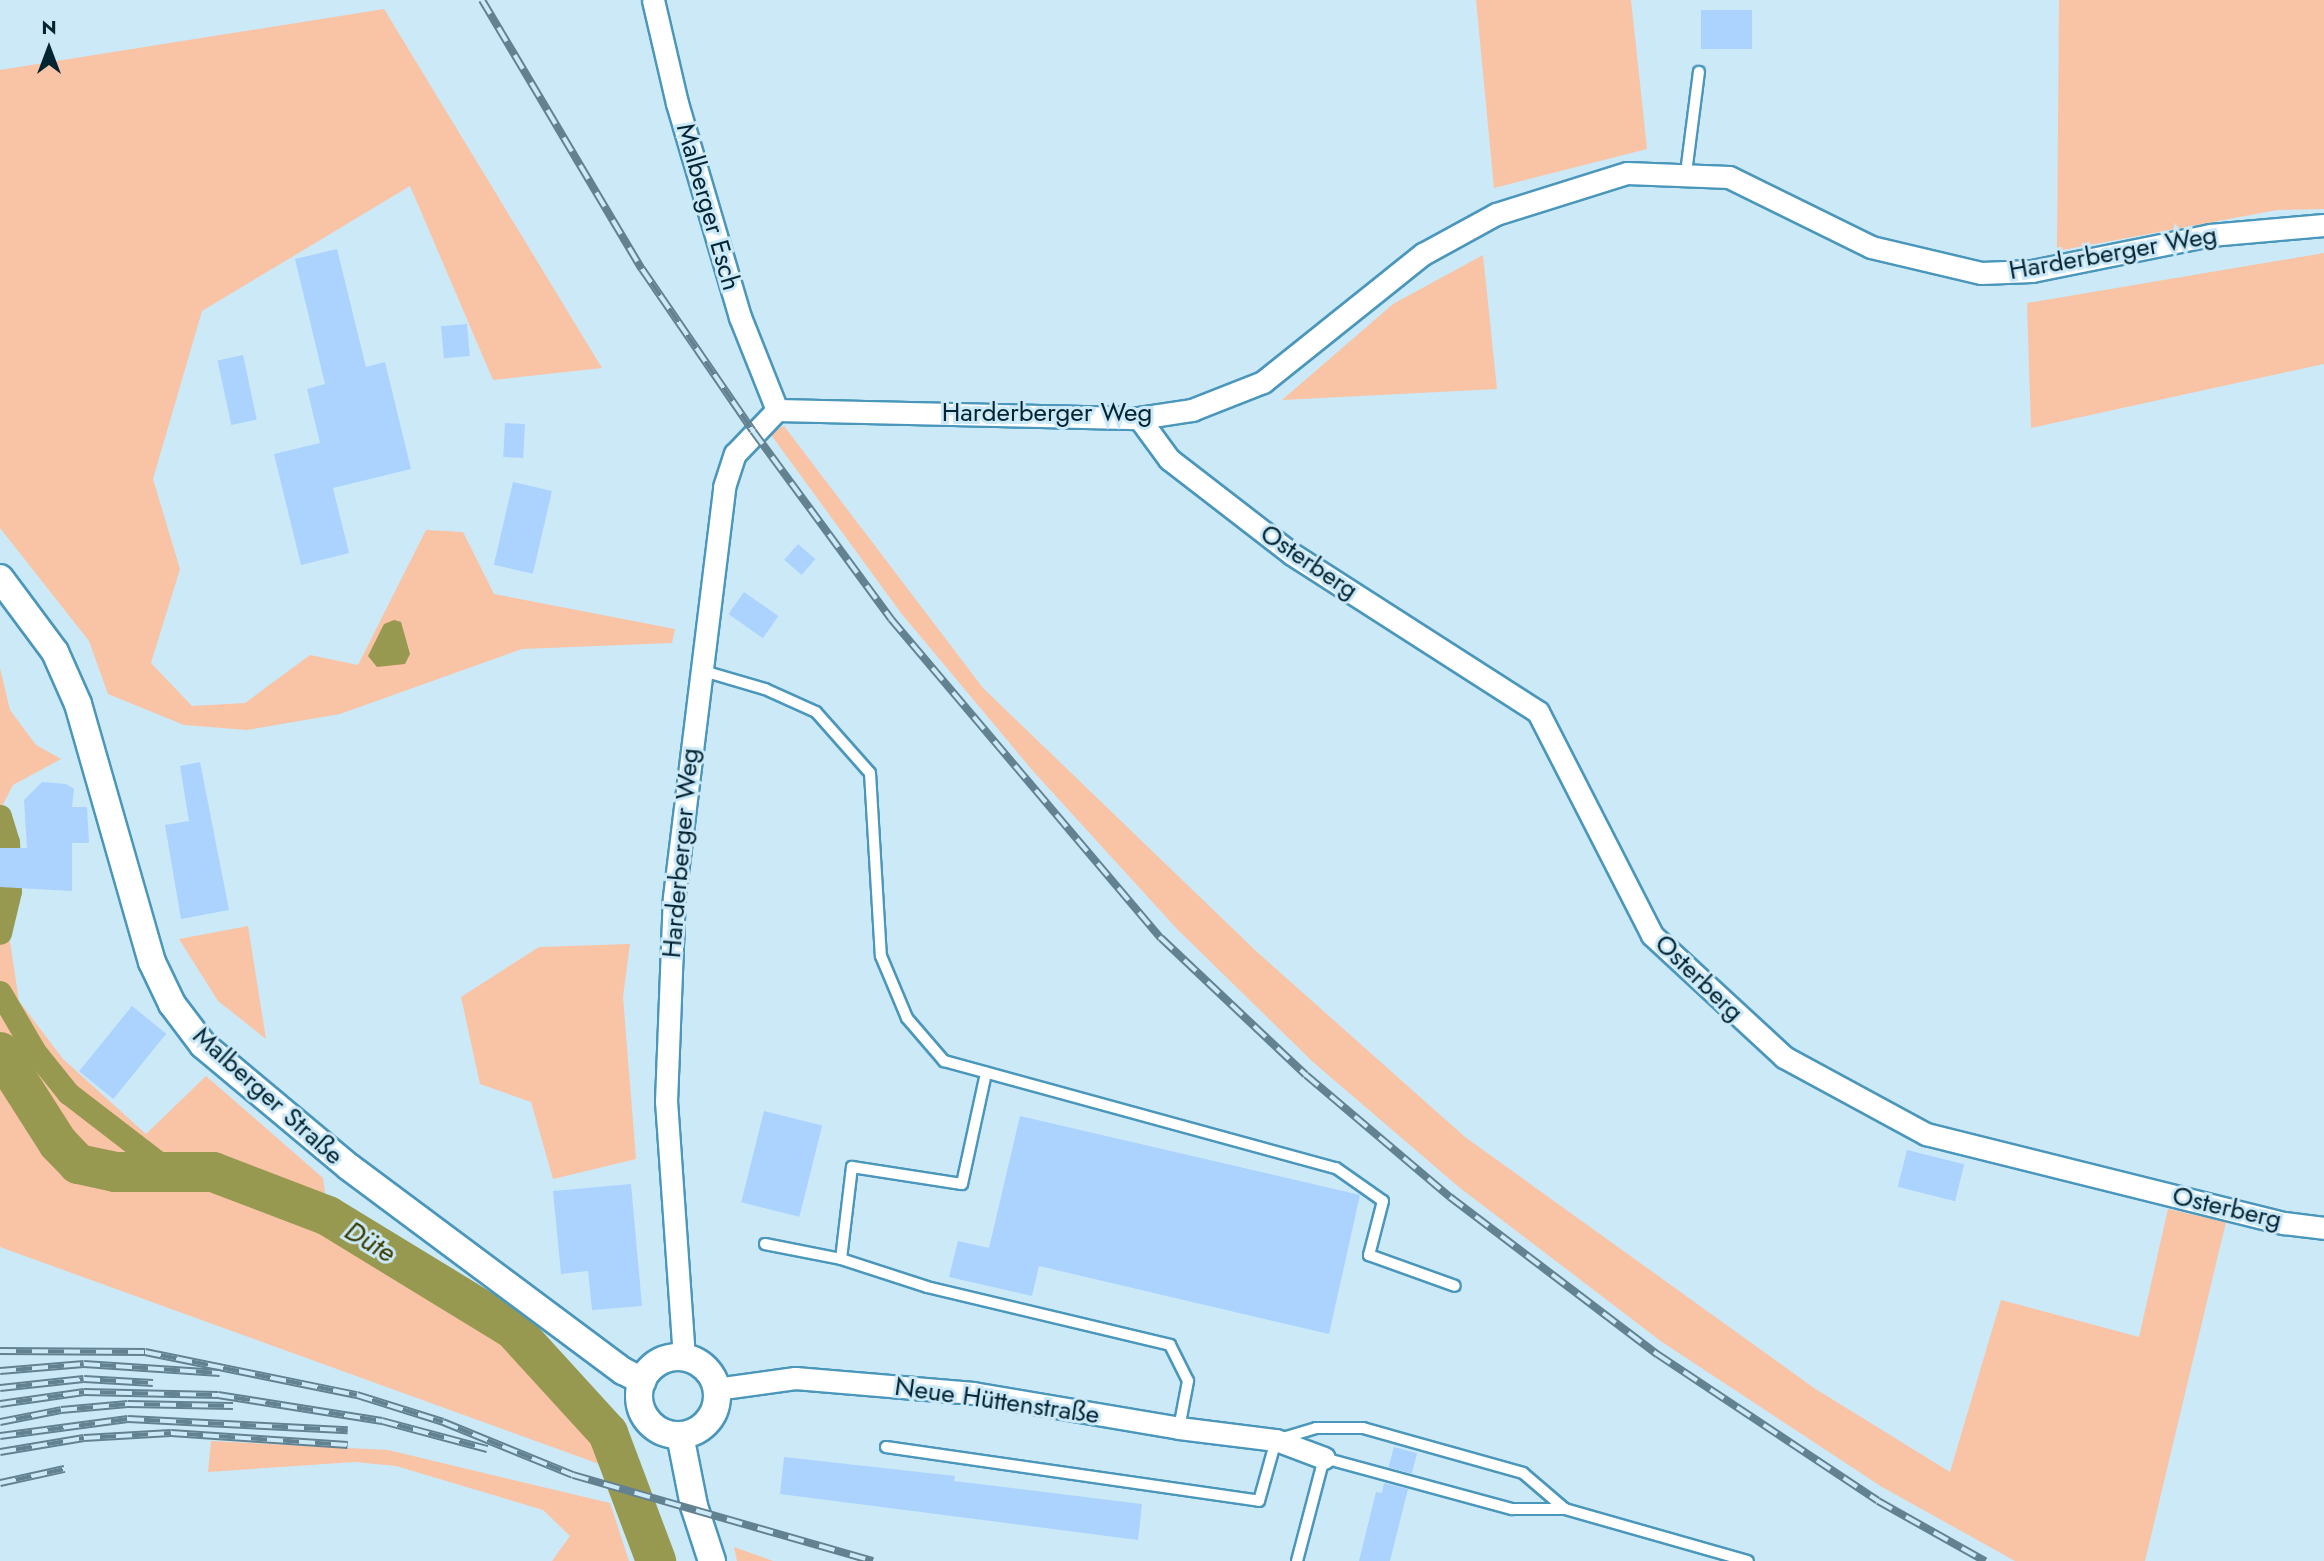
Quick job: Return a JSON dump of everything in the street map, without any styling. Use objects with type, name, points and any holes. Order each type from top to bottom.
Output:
[{"type":"street","name":"Malberger Esch","points":[[653,0],[677,103],[740,317],[777,410]]},
{"type":"street","name":"Harderberger Weg","points":[[684,1358],[666,1101],[674,897],[699,670],[724,487],[735,454],[777,410],[1139,418],[1192,410],[1263,382],[1402,269],[1496,214],[1627,173],[1686,173],[1729,177],[1871,247],[1981,273],[2032,271],[2210,235],[2324,225]]},
{"type":"street","name":"Osterberg","points":[[1139,418],[1169,459],[1292,554],[1538,712],[1652,935],[1784,1057],[1926,1133],[2284,1223],[2324,1228]]},
{"type":"street","name":"Malberger Straße","points":[[0,578],[55,652],[78,704],[152,962],[172,1004],[203,1045],[349,1167],[623,1371],[643,1381]]},
{"type":"street","points":[[684,1358],[706,1370],[716,1389],[712,1417],[704,1426],[680,1436],[655,1428],[646,1419],[640,1406],[643,1381],[660,1362],[684,1358]]},
{"type":"street","name":"Neue Hüttenstraße","points":[[716,1389],[795,1378],[946,1390],[1179,1428],[1276,1440],[1324,1458]]},
{"type":"street","points":[[680,1436],[694,1506],[712,1561]]},
{"type":"lane","points":[[1686,173],[1699,72]]},
{"type":"lane","points":[[699,670],[765,689],[816,712],[870,774],[881,956],[895,995],[907,1018],[944,1061],[1336,1168],[1383,1200],[1369,1255],[1455,1286]]},
{"type":"lane","points":[[841,1259],[852,1167],[962,1184],[986,1073]]},
{"type":"lane","points":[[765,1244],[841,1259],[927,1287],[1170,1345],[1188,1381],[1179,1428]]},
{"type":"lane","name":"Neue Hüttenstraße","points":[[1276,1440],[1316,1429],[1363,1428],[1523,1473],[1565,1509]]},
{"type":"lane","points":[[886,1447],[1259,1501],[1276,1440]]},
{"type":"lane","points":[[1297,1561],[1324,1458]]},
{"type":"lane","name":"Neue Hüttenstraße","points":[[1324,1458],[1513,1509],[1565,1509],[1748,1561]]},
{"type":"shaded area","points":[[1476,0],[1631,0],[1647,149],[1494,188]]},
{"type":"shaded area","points":[[2059,0],[2324,0],[2324,209],[2277,210],[2057,251]]},
{"type":"shaded area","points":[[384,9],[602,368],[493,380],[410,186],[202,311],[153,479],[180,569],[151,663],[192,706],[245,703],[310,655],[358,665],[426,530],[463,532],[494,594],[675,629],[672,643],[522,649],[340,714],[247,730],[184,725],[108,694],[89,641],[0,528],[0,70]]},
{"type":"shaded area","points":[[2324,253],[2324,364],[2031,428],[2027,303]]},
{"type":"shaded area","points":[[1483,255],[1497,389],[1282,400],[1393,304]]},
{"type":"shaded area","points":[[784,426],[983,688],[1257,952],[1465,1137],[1814,1388],[1950,1472],[2001,1300],[2139,1337],[2168,1209],[2226,1222],[2145,1561],[2015,1561],[1882,1487],[1662,1342],[1460,1188],[1313,1062],[1177,929],[1033,771],[901,613],[769,432]]},
{"type":"shaded area","points":[[394,620],[401,622],[410,654],[405,664],[377,667],[368,656],[384,624]]},
{"type":"shaded area","points":[[0,668],[10,710],[36,745],[61,759],[13,785],[0,810]]},
{"type":"shaded area","points":[[0,909],[5,909],[19,1001],[63,1059],[146,1134],[206,1076],[323,1178],[331,1235],[505,1339],[584,1423],[602,1465],[0,1247]]},
{"type":"shaded area","points":[[248,926],[266,1039],[218,1001],[179,939]]},
{"type":"shaded area","points":[[630,944],[623,997],[636,1159],[553,1179],[531,1102],[480,1084],[461,997],[539,947]]},
{"type":"shaded area","points":[[211,1441],[388,1450],[610,1503],[629,1561],[552,1561],[570,1536],[543,1510],[396,1466],[355,1462],[208,1472]]},
{"type":"shaded area","points":[[734,1547],[773,1561],[737,1561]]},
{"type":"building","points":[[1701,10],[1752,10],[1752,49],[1701,49]]},
{"type":"building","points":[[337,249],[366,367],[385,362],[411,469],[333,488],[349,553],[301,565],[274,454],[320,443],[307,389],[325,384],[295,259]]},
{"type":"building","points":[[467,324],[470,356],[444,358],[441,326]]},
{"type":"building","points":[[243,355],[257,420],[231,425],[218,360]]},
{"type":"building","points":[[505,423],[525,424],[523,458],[503,457]]},
{"type":"building","points":[[513,482],[552,491],[533,574],[494,565]]},
{"type":"building","points":[[798,544],[815,559],[802,575],[784,560]]},
{"type":"building","points":[[744,592],[778,616],[763,638],[729,614]]},
{"type":"building","points":[[200,762],[229,910],[181,919],[165,825],[189,821],[180,766]]},
{"type":"building","points":[[42,782],[66,784],[74,789],[72,807],[87,807],[89,843],[72,843],[72,891],[0,887],[0,848],[27,848],[24,800]]},
{"type":"building","points":[[132,1006],[166,1034],[113,1099],[79,1071]]},
{"type":"building","points":[[764,1111],[822,1126],[799,1217],[741,1202]]},
{"type":"building","points":[[1020,1116],[1360,1195],[1329,1334],[1039,1266],[1032,1296],[949,1277],[958,1241],[989,1248]]},
{"type":"building","points":[[1907,1150],[1964,1164],[1955,1201],[1898,1187]]},
{"type":"building","points":[[631,1184],[642,1306],[592,1310],[588,1271],[561,1274],[553,1191]]},
{"type":"building","points":[[1394,1447],[1417,1453],[1412,1473],[1389,1467]]},
{"type":"building","points":[[784,1457],[955,1476],[954,1481],[1142,1504],[1138,1540],[780,1494]]},
{"type":"building","points":[[1384,1483],[1408,1489],[1390,1561],[1359,1561],[1376,1492],[1382,1493]]},
{"type":"waterway","points":[[0,816],[8,842],[10,891],[0,933]]},
{"type":"waterway","points":[[0,992],[35,1052],[68,1093],[168,1170]]},
{"type":"waterway","name":"Düte","points":[[0,1052],[58,1143],[78,1164],[115,1172],[213,1172],[328,1216],[513,1329],[608,1433],[656,1561]]},
{"type":"railway","points":[[482,0],[642,269],[753,431],[891,619],[1161,938],[1306,1075],[1450,1197],[1657,1354],[1878,1501],[1985,1561]]},
{"type":"railway","points":[[0,1351],[145,1352],[357,1395],[443,1422],[573,1475],[873,1561]]},
{"type":"railway","points":[[0,1371],[84,1364],[220,1373]]},
{"type":"railway","points":[[0,1388],[84,1379],[153,1383]]},
{"type":"railway","points":[[0,1404],[84,1392],[218,1395],[382,1421],[487,1449]]},
{"type":"railway","points":[[0,1422],[61,1410],[128,1404],[233,1406]]},
{"type":"railway","points":[[0,1436],[128,1419],[348,1430]]},
{"type":"railway","points":[[0,1452],[84,1438],[171,1433],[348,1445]]},
{"type":"railway","points":[[0,1483],[64,1469]]}]
